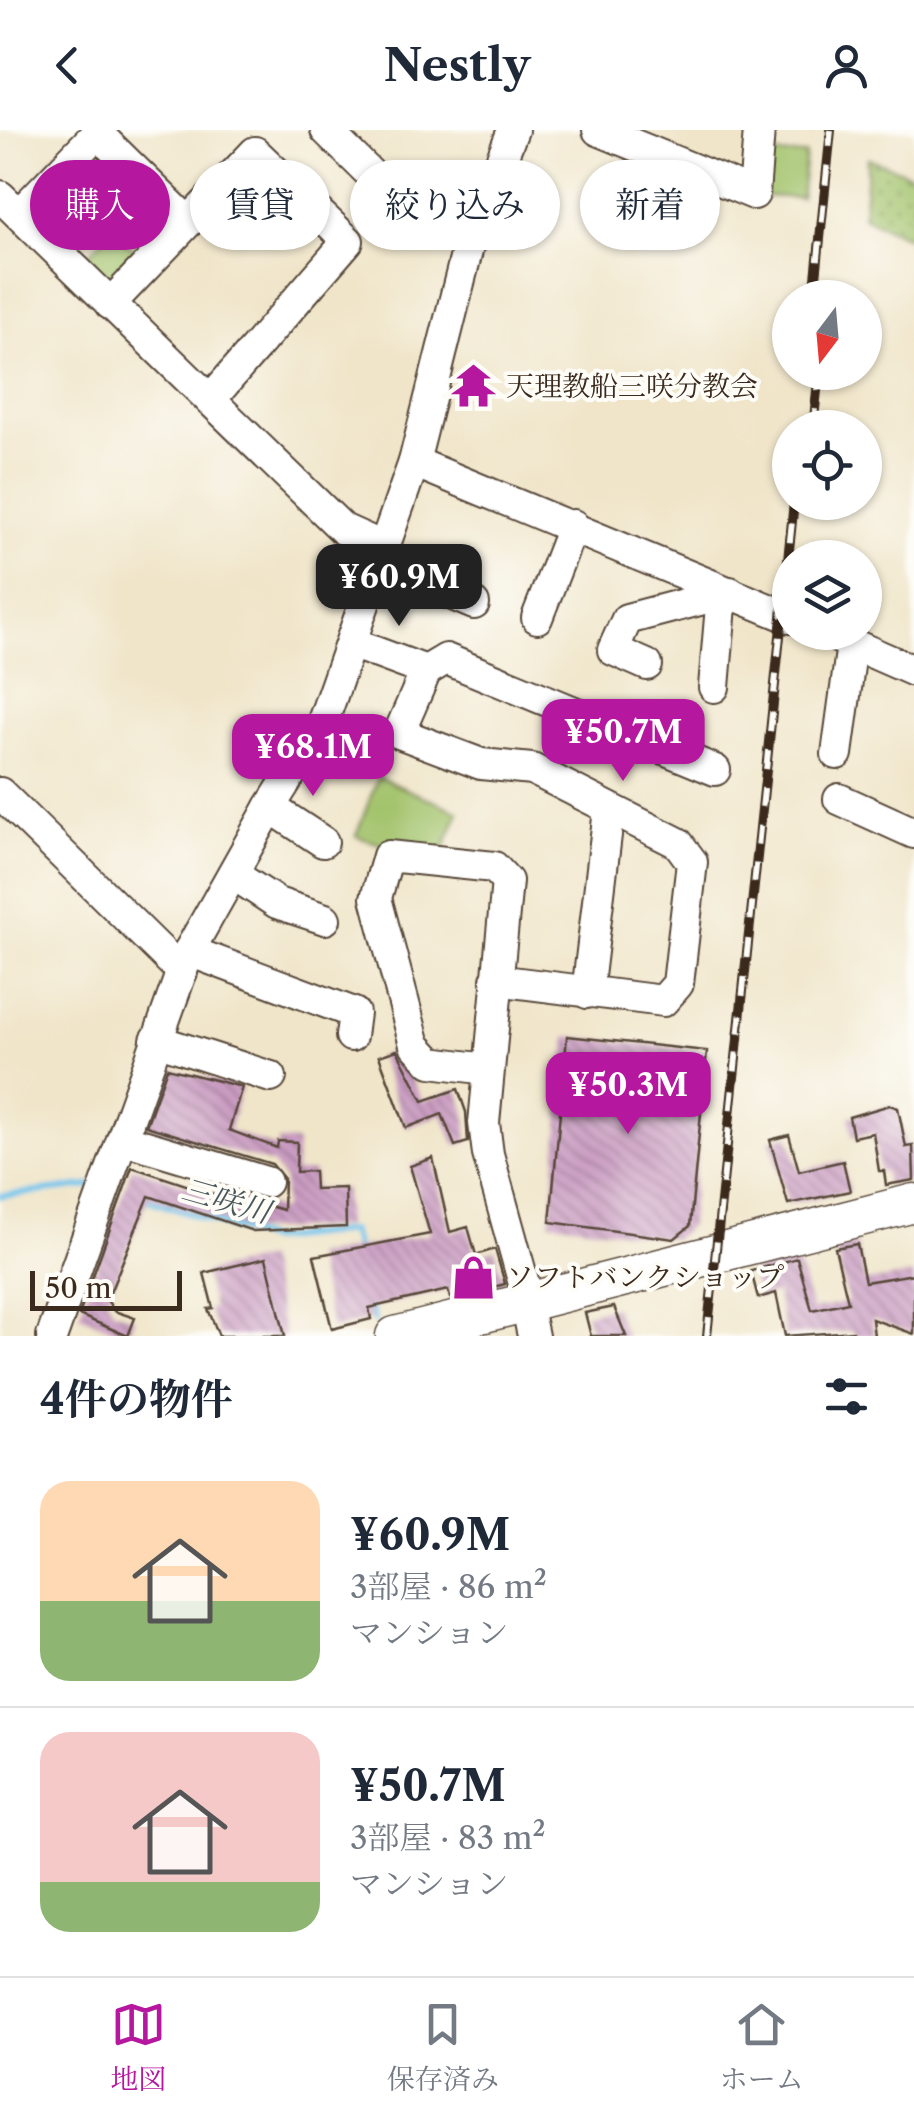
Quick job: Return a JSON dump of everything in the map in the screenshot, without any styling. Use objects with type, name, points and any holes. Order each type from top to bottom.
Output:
[{"type":"main road","points":[[396,1336],[517,1318],[914,1203]]},
{"type":"street","points":[[326,130],[356,160]]},
{"type":"street","points":[[500,160],[512,130]]},
{"type":"street","points":[[598,130],[754,194],[760,130]]},
{"type":"street","points":[[188,222],[97,133],[10,205],[343,529],[383,556],[474,604]]},
{"type":"street","points":[[110,304],[254,152],[348,241],[210,400]]},
{"type":"street","points":[[52,1336],[186,961],[270,807],[322,724],[414,462],[467,250]]},
{"type":"street","points":[[414,462],[574,525],[772,611]]},
{"type":"street","points":[[537,618],[574,525]]},
{"type":"street","points":[[647,665],[613,650],[628,619],[726,593]]},
{"type":"street","points":[[714,687],[726,593]]},
{"type":"street","points":[[351,643],[426,671]]},
{"type":"street","points":[[836,754],[839,650]]},
{"type":"street","points":[[866,650],[914,671]]},
{"type":"street","points":[[496,980],[663,1001],[678,984],[692,862],[678,843],[532,769],[480,764],[398,733],[426,671],[446,659],[714,770]]},
{"type":"street","points":[[0,792],[186,961],[354,1014],[351,1036]]},
{"type":"street","points":[[839,799],[914,833]]},
{"type":"street","points":[[270,807],[324,842]]},
{"type":"street","points":[[588,993],[609,810]]},
{"type":"street","points":[[488,1069],[431,1062],[416,1045],[376,898],[388,856],[494,866],[504,872],[507,881],[484,1123],[517,1318]]},
{"type":"street","points":[[233,874],[276,903],[325,919]]},
{"type":"street","points":[[156,1040],[271,1077]]},
{"type":"street","points":[[123,1139],[266,1182]]},
{"type":"green space","points":[[769,154],[806,155],[801,198],[764,196]]},
{"type":"green space","points":[[868,158],[914,176],[914,240],[863,217]]},
{"type":"green space","points":[[93,250],[135,250],[140,255],[119,278],[97,276],[82,262]]},
{"type":"green space","points":[[378,777],[459,812],[442,853],[386,846],[356,836]]},
{"type":"building","points":[[567,1036],[707,1051],[690,1226],[674,1239],[550,1222]]},
{"type":"building","points":[[397,1050],[423,1101],[458,1089],[466,1112],[468,1142],[455,1146],[442,1114],[406,1128],[379,1056]]},
{"type":"building","points":[[167,1068],[242,1087],[229,1130],[277,1148],[278,1141],[297,1142],[296,1172],[314,1171],[315,1189],[345,1188],[346,1227],[253,1231],[149,1196],[107,1300],[114,1311],[135,1318],[128,1336],[79,1315],[132,1167],[222,1197],[223,1193],[283,1210],[284,1179],[272,1164],[146,1126]]},
{"type":"building","points":[[890,1105],[898,1108],[906,1147],[913,1146],[914,1180],[886,1185],[884,1171],[879,1171],[873,1133],[853,1137],[849,1117]]},
{"type":"building","points":[[789,1135],[799,1171],[843,1161],[850,1191],[788,1204],[770,1140]]},
{"type":"building","points":[[433,1158],[450,1232],[468,1227],[476,1255],[495,1249],[505,1284],[450,1298],[448,1290],[369,1308],[371,1319],[332,1329],[314,1256],[430,1234],[410,1166]]},
{"type":"building","points":[[857,1244],[865,1282],[914,1274],[914,1334],[872,1319],[874,1336],[854,1336],[853,1331],[785,1336],[776,1293],[758,1298],[751,1271],[797,1258],[812,1310],[848,1302],[835,1248]]},
{"type":"building","points":[[266,1258],[285,1336],[219,1336],[208,1309],[213,1308],[204,1273]]},
{"type":"building","points":[[614,1307],[626,1336],[591,1336],[585,1313]]},
{"type":"waterway","name":"三咲川","points":[[0,1196],[96,1185]]},
{"type":"waterway","name":"三咲川","points":[[142,1198],[269,1240],[351,1231],[358,1256]]},
{"type":"waterway","name":"三咲川","points":[[369,1302],[374,1320]]},
{"type":"railway","points":[[816,280],[831,130]]},
{"type":"railway","points":[[815,410],[817,390]]},
{"type":"railway","points":[[707,1336],[792,520]]},
{"type":"place","name":"天理教船三咲分教会","points":[[473,386]]},
{"type":"place","name":"ソフトバンクショップ","points":[[473,1277]]}]
